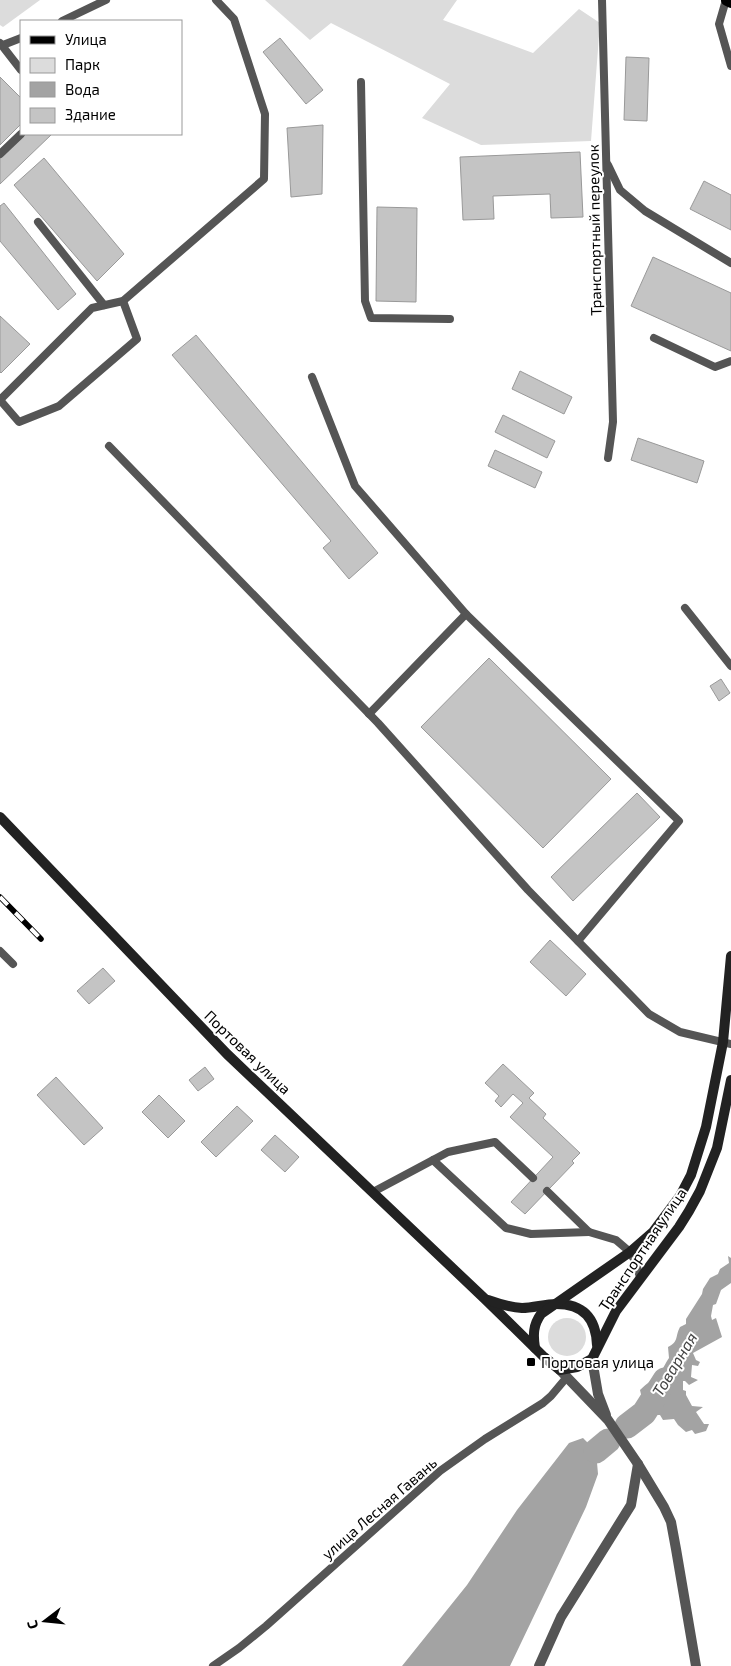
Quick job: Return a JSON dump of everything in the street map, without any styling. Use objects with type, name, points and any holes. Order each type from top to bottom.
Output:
[{"type":"main road","points":[[727,0],[731,2]]},
{"type":"main road","name":"Портовая улица","points":[[0,817],[227,1054],[535,1348]]},
{"type":"main road","name":"Транспортная улица","points":[[535,1348],[533,1338],[536,1324],[541,1314],[630,1252],[653,1232],[680,1196],[691,1175],[706,1127],[727,1043],[731,956]]},
{"type":"main road","name":"Транспортная улица","points":[[592,1359],[616,1311],[679,1227],[700,1191],[717,1148],[731,1080]]},
{"type":"main road","name":"Портовая улица","points":[[485,1299],[498,1304],[524,1308],[557,1304]]},
{"type":"main road","name":"Транспортная улица","points":[[557,1304],[578,1308],[586,1313],[594,1326],[597,1346]]},
{"type":"main road","points":[[535,1348],[552,1365],[564,1373],[592,1359]]},
{"type":"street","points":[[592,1359],[598,1394],[608,1420]]},
{"type":"street","points":[[564,1373],[608,1420],[660,1499],[671,1522],[696,1666]]},
{"type":"street","points":[[539,1666],[561,1617],[631,1505],[638,1464]]},
{"type":"lane","points":[[64,20],[106,0]]},
{"type":"lane","points":[[123,301],[137,339],[59,406],[18,422],[0,400],[92,308],[123,301],[264,179],[265,114],[234,19],[216,0]]},
{"type":"lane","name":"Транспортный переулок","points":[[602,0],[613,422],[608,458]]},
{"type":"lane","points":[[727,0],[719,24],[731,66]]},
{"type":"lane","points":[[20,38],[1,44],[20,69]]},
{"type":"lane","points":[[361,82],[365,301],[371,318],[450,319]]},
{"type":"lane","points":[[0,154],[20,135]]},
{"type":"lane","points":[[606,161],[620,190],[645,211],[731,263]]},
{"type":"lane","points":[[38,222],[104,305]]},
{"type":"lane","points":[[654,338],[715,367],[731,362]]},
{"type":"lane","points":[[312,376],[355,486],[466,614],[679,821],[578,941]]},
{"type":"lane","points":[[109,446],[369,714],[528,890],[649,1014],[680,1032],[727,1043]]},
{"type":"lane","points":[[685,608],[731,666]]},
{"type":"lane","points":[[369,714],[466,614]]},
{"type":"lane","points":[[0,951],[13,964]]},
{"type":"lane","points":[[373,1192],[448,1152],[495,1142],[533,1178]]},
{"type":"lane","points":[[433,1160],[506,1228],[532,1234],[589,1232],[616,1240],[630,1252],[640,1277]]},
{"type":"lane","points":[[547,1191],[589,1232]]},
{"type":"lane","name":"улица Лесная Гавань","points":[[213,1666],[266,1626],[440,1471],[485,1439],[552,1396],[564,1373]]},
{"type":"green space","points":[[0,0],[40,0],[3,27],[0,25]]},
{"type":"green space","points":[[265,0],[457,0],[443,20],[533,53],[579,9],[600,23],[591,141],[481,145],[422,118],[450,84],[331,23],[310,40]]},
{"type":"green space","points":[[567,1318],[581,1323],[586,1337],[581,1351],[567,1356],[553,1351],[548,1337],[553,1323]]},
{"type":"water","points":[[728,1256],[731,1258],[731,1283],[721,1290],[716,1304],[713,1305],[711,1316],[712,1320],[716,1318],[722,1337],[693,1353],[696,1360],[700,1362],[698,1366],[692,1365],[691,1377],[698,1380],[689,1385],[683,1381],[683,1390],[686,1391],[692,1406],[703,1407],[696,1412],[704,1424],[709,1424],[706,1431],[695,1434],[692,1430],[686,1432],[674,1419],[663,1420],[660,1415],[651,1415],[644,1407],[640,1390],[662,1370],[669,1358],[668,1347],[675,1341],[680,1327],[686,1324],[686,1319],[710,1278],[718,1274],[720,1269],[729,1263]]},
{"type":"water","points":[[583,1438],[596,1451],[598,1474],[586,1507],[510,1666],[402,1666],[467,1585],[517,1510],[569,1443]]},
{"type":"building","points":[[280,38],[323,90],[306,104],[263,52]]},
{"type":"building","points":[[626,57],[649,58],[647,121],[624,120]]},
{"type":"building","points":[[0,77],[20,97],[20,125],[0,145]]},
{"type":"building","points":[[323,125],[322,194],[291,197],[287,128]]},
{"type":"building","points":[[25,135],[51,135],[0,184],[0,158]]},
{"type":"building","points":[[580,152],[583,217],[551,218],[550,194],[493,196],[494,219],[463,220],[460,157]]},
{"type":"building","points":[[44,158],[124,254],[97,281],[14,185]]},
{"type":"building","points":[[704,181],[731,195],[731,230],[690,209]]},
{"type":"building","points":[[4,203],[76,294],[58,310],[0,241],[0,206]]},
{"type":"building","points":[[377,207],[417,208],[416,302],[376,301]]},
{"type":"building","points":[[653,257],[731,293],[731,351],[631,306]]},
{"type":"building","points":[[0,316],[30,344],[1,373],[0,372]]},
{"type":"building","points":[[196,335],[378,553],[349,579],[323,548],[331,541],[172,355]]},
{"type":"building","points":[[520,371],[572,397],[564,414],[512,389]]},
{"type":"building","points":[[503,415],[555,441],[547,458],[495,432]]},
{"type":"building","points":[[638,438],[704,461],[697,483],[631,460]]},
{"type":"building","points":[[495,450],[542,472],[535,488],[488,466]]},
{"type":"building","points":[[489,658],[611,779],[543,848],[421,727]]},
{"type":"building","points":[[721,679],[730,693],[719,701],[710,686]]},
{"type":"building","points":[[637,793],[660,817],[573,901],[551,877]]},
{"type":"building","points":[[550,940],[586,974],[566,996],[530,962]]},
{"type":"building","points":[[103,968],[115,981],[89,1004],[77,991]]},
{"type":"building","points":[[503,1064],[534,1093],[529,1098],[546,1114],[543,1118],[580,1153],[572,1161],[574,1163],[525,1214],[511,1202],[553,1157],[510,1117],[523,1103],[513,1094],[501,1107],[495,1101],[499,1096],[485,1083]]},
{"type":"building","points":[[205,1067],[214,1079],[198,1091],[189,1080]]},
{"type":"building","points":[[56,1077],[103,1128],[84,1145],[37,1095]]},
{"type":"building","points":[[159,1095],[185,1121],[168,1138],[142,1112]]},
{"type":"building","points":[[237,1106],[253,1121],[216,1157],[201,1142]]},
{"type":"building","points":[[275,1135],[299,1157],[285,1172],[261,1150]]},
{"type":"waterway","name":"Товарная","points":[[627,1426],[644,1413],[665,1380]]},
{"type":"waterway","name":"Товарная","points":[[596,1451],[608,1441]]},
{"type":"railway","points":[[0,897],[41,939]]},
{"type":"place","name":"Портовая улица","points":[[531,1362]]}]
